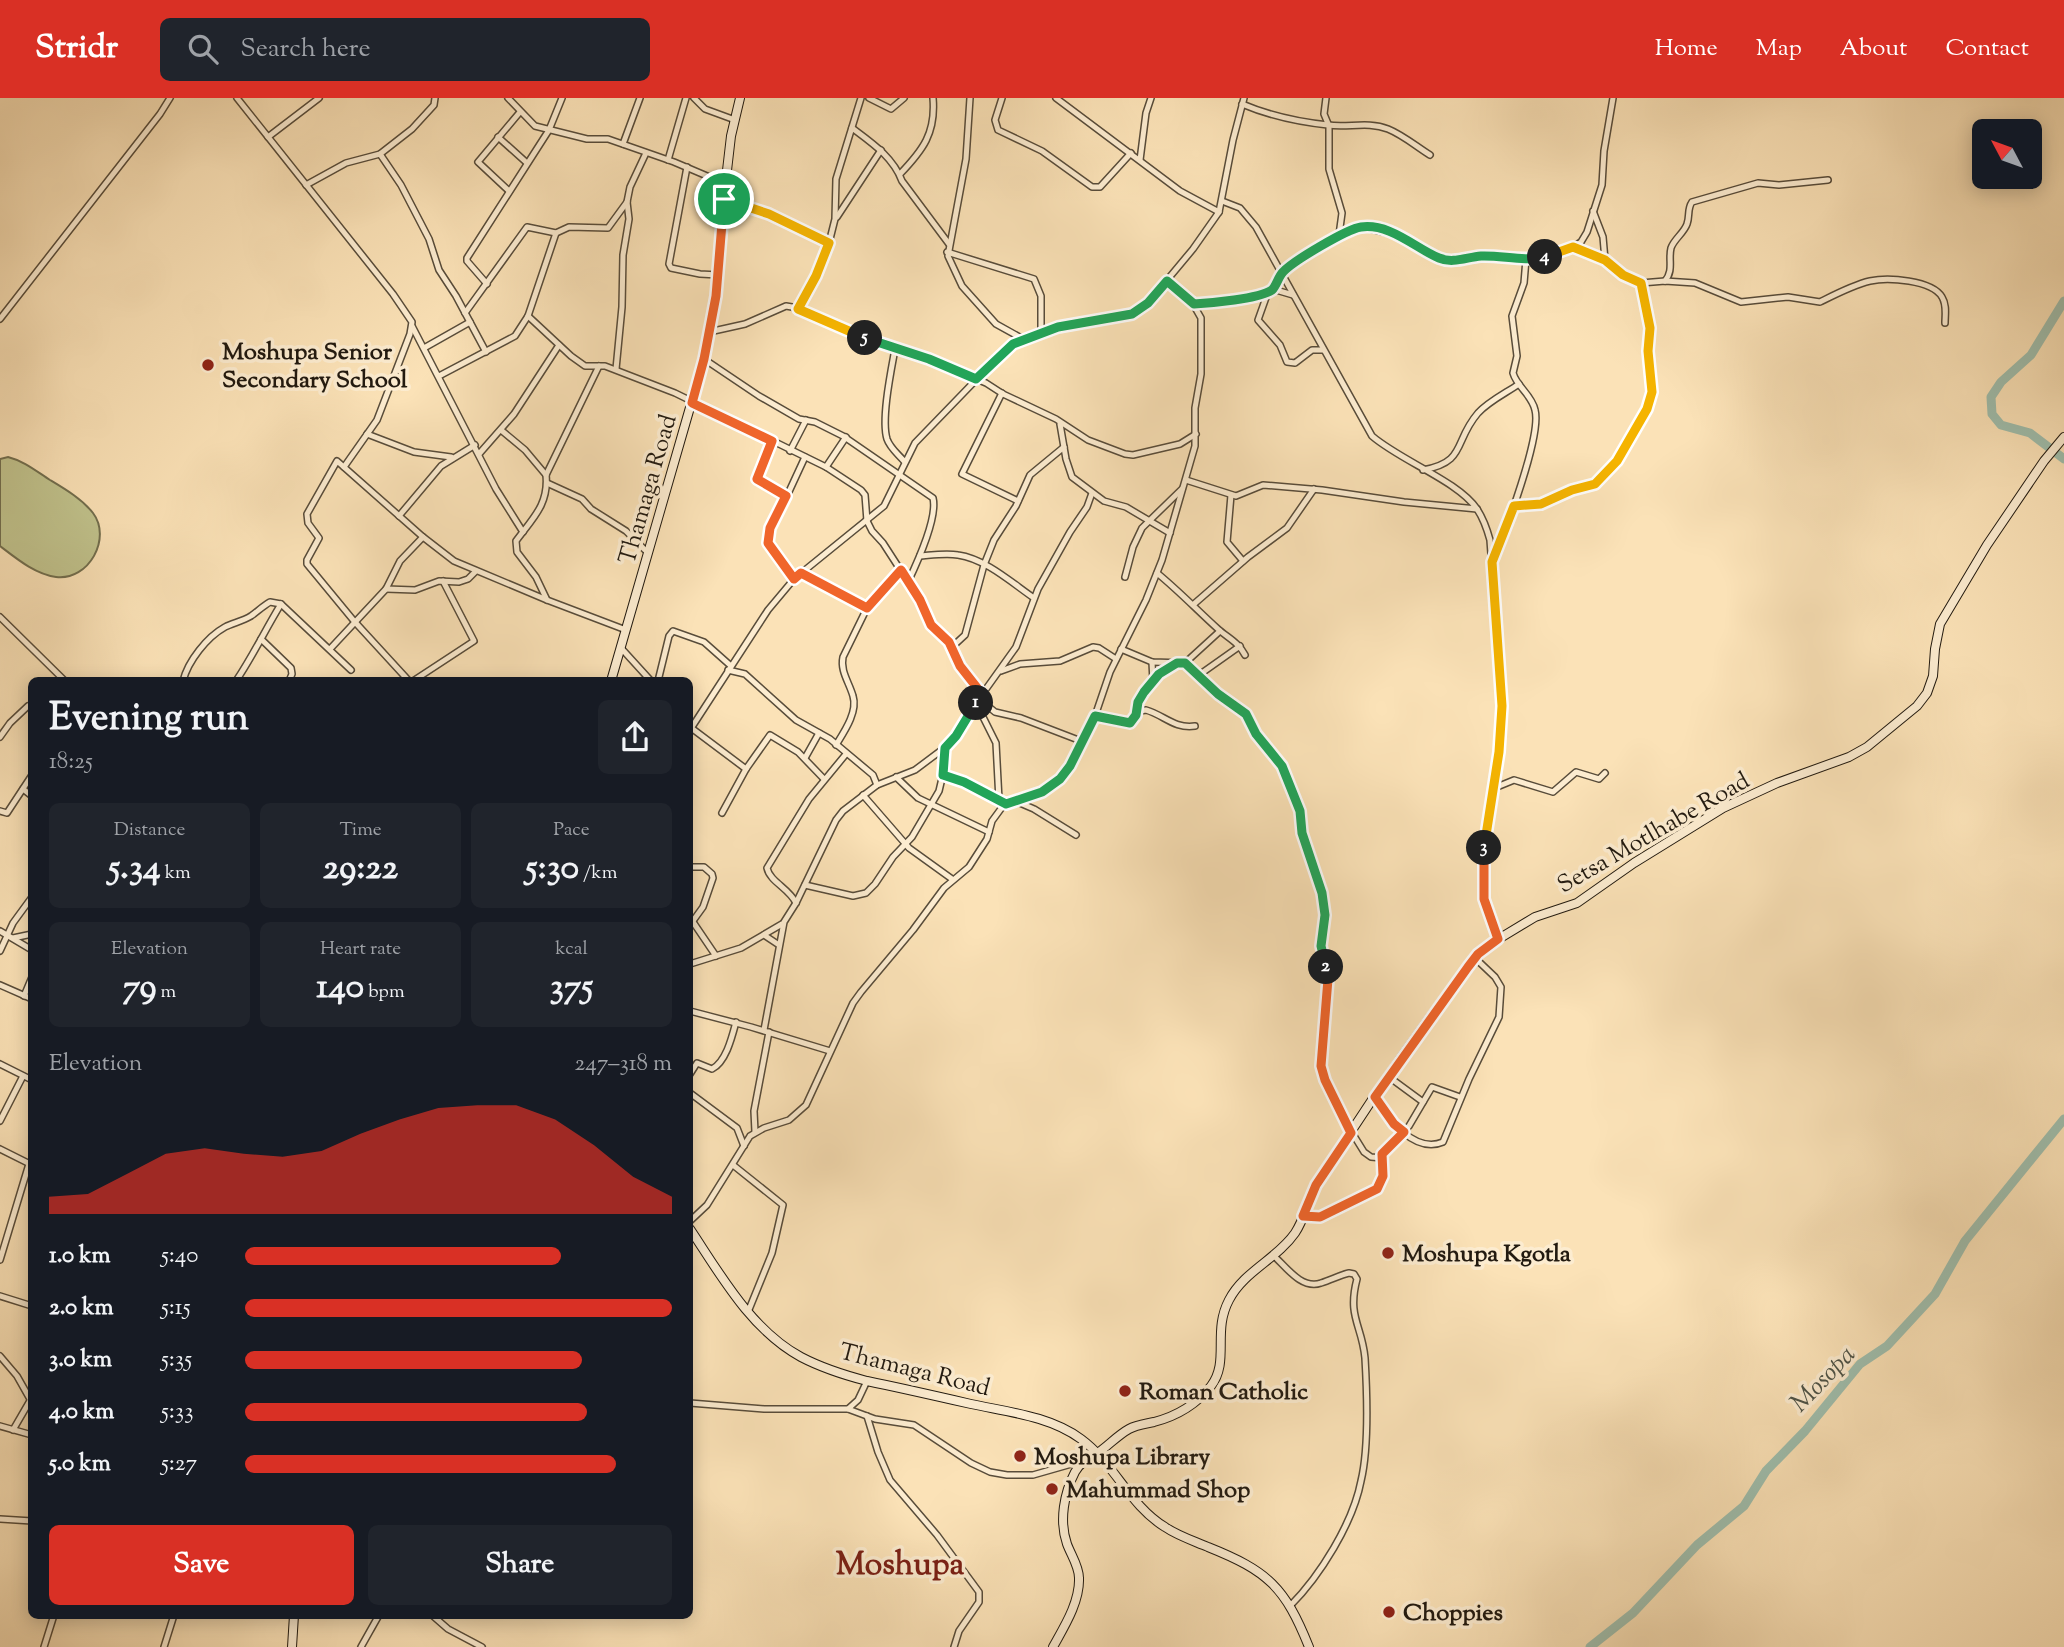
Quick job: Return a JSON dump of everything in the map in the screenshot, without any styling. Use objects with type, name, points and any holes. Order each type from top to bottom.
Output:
[{"type":"street","points":[[0,319],[170,98]]},
{"type":"street","points":[[237,98],[406,312],[479,454],[523,532]]},
{"type":"street","points":[[268,137],[319,98]]},
{"type":"street","points":[[306,185],[346,163],[380,154],[412,129],[434,105],[435,98]]},
{"type":"street","points":[[508,98],[535,126],[587,139],[608,139],[687,167],[712,179],[724,197],[769,214],[829,243]]},
{"type":"street","points":[[487,284],[466,260],[549,130],[562,98]]},
{"type":"street","points":[[623,144],[640,98]]},
{"type":"street","points":[[668,160],[686,98]]},
{"type":"street","points":[[694,98],[705,109],[735,120]]},
{"type":"street","name":"Thamaga Road","points":[[612,677],[704,359],[719,275],[724,197],[740,98]]},
{"type":"street","points":[[798,309],[816,276],[829,243],[835,219],[836,179],[861,98]]},
{"type":"street","points":[[869,98],[891,109],[904,98]]},
{"type":"street","points":[[900,174],[925,144],[934,115],[933,98]]},
{"type":"street","points":[[970,98],[965,159],[947,252],[955,273],[979,306],[996,324],[1023,339]]},
{"type":"street","points":[[1002,98],[995,120],[998,130],[1042,151],[1092,187],[1100,187],[1131,153]]},
{"type":"street","points":[[1056,98],[1183,193],[1219,212]]},
{"type":"street","points":[[1140,160],[1146,113],[1152,98]]},
{"type":"street","points":[[1326,98],[1324,114],[1329,126],[1329,169],[1342,213],[1339,236]]},
{"type":"street","points":[[1323,350],[1312,349],[1295,363],[1287,362],[1280,345],[1258,320],[1270,291],[1282,272],[1339,236],[1357,228],[1367,227],[1397,234],[1447,260],[1480,256],[1526,259],[1573,247],[1584,237],[1603,182],[1604,151],[1613,98]]},
{"type":"street","points":[[693,723],[776,600],[794,579],[884,506],[904,461],[921,436],[1005,350],[1041,332],[1069,324],[1132,314],[1148,303],[1212,225],[1219,212],[1243,101],[1268,114],[1329,126],[1380,126],[1430,155]]},
{"type":"street","points":[[509,191],[478,162],[520,112]]},
{"type":"street","points":[[852,128],[881,150],[949,244]]},
{"type":"street","points":[[498,137],[527,163]]},
{"type":"street","points":[[835,219],[881,150]]},
{"type":"street","points":[[616,369],[622,307],[623,255],[628,231],[627,202],[634,176],[646,153]]},
{"type":"street","points":[[380,154],[401,184],[429,239],[439,270],[486,352]]},
{"type":"street","points":[[687,167],[669,264],[671,268],[682,271],[719,275]]},
{"type":"street","points":[[1665,281],[1670,275],[1671,247],[1686,228],[1692,202],[1758,183],[1779,185],[1828,180]]},
{"type":"street","points":[[1222,201],[1237,206],[1248,217],[1282,272],[1372,436],[1391,452],[1467,497],[1477,509],[1490,540],[1502,706],[1499,752],[1484,845],[1482,881],[1484,899],[1498,939]]},
{"type":"street","points":[[465,313],[527,227],[556,233],[569,227],[608,228],[627,202]]},
{"type":"street","points":[[1592,211],[1603,237],[1605,260]]},
{"type":"street","points":[[439,376],[512,338],[528,316],[556,233]]},
{"type":"street","points":[[1573,247],[1605,260],[1623,275],[1641,283],[1695,283],[1735,300],[1752,302],[1788,297],[1820,302],[1871,281],[1893,279],[1918,283],[1941,295],[1944,301],[1945,323]]},
{"type":"street","points":[[947,252],[1034,279],[1041,296],[1041,332]]},
{"type":"street","points":[[1492,562],[1514,506],[1536,425],[1534,407],[1513,373],[1517,356],[1512,316],[1524,283],[1526,259]]},
{"type":"street","points":[[693,1218],[707,1205],[755,1132],[799,1114],[813,1093],[853,1003],[952,879],[969,867],[989,832],[992,821],[1006,804],[1042,792],[1060,779],[1070,766],[1095,716],[1116,659],[1157,573],[1184,488],[1196,434],[1195,408],[1201,374],[1202,323],[1194,304],[1167,281]]},
{"type":"street","points":[[1514,506],[1541,504],[1572,490],[1595,484],[1617,461],[1647,409],[1652,392],[1648,351],[1650,328],[1641,283]]},
{"type":"street","points":[[1194,304],[1222,302],[1281,290],[1294,295]]},
{"type":"street","points":[[709,332],[745,324],[786,306],[976,379],[1059,422],[1087,440],[1129,455],[1180,444],[1196,434]]},
{"type":"street","points":[[528,316],[585,366],[616,369],[674,393],[826,467],[863,492],[867,521],[872,531],[920,600],[931,625],[952,647],[960,666],[989,707],[995,712],[1021,718],[1081,741]]},
{"type":"street","points":[[424,348],[470,321]]},
{"type":"street","points":[[344,467],[382,410],[412,326]]},
{"type":"street","points":[[479,454],[537,382],[559,345]]},
{"type":"street","points":[[895,349],[888,387],[886,435],[892,449],[904,461]]},
{"type":"street","points":[[704,359],[799,419],[815,422],[846,438],[934,501],[920,556],[908,582]]},
{"type":"street","points":[[546,475],[599,366]]},
{"type":"street","points":[[1423,470],[1448,462],[1457,452],[1462,436],[1478,413],[1520,384]]},
{"type":"street","points":[[1002,393],[974,452],[961,472],[964,476],[1018,501]]},
{"type":"street","points":[[790,451],[806,419]]},
{"type":"street","points":[[1059,422],[1072,477],[1109,503],[1126,507],[1170,533]]},
{"type":"street","points":[[501,430],[525,450],[546,475],[548,490],[537,514],[515,547],[536,577],[547,600]]},
{"type":"street","points":[[367,434],[414,453],[452,457]]},
{"type":"street","points":[[826,467],[846,438]]},
{"type":"street","name":"Setsa Motlhabe Road","points":[[1084,1461],[1128,1429],[1172,1417],[1186,1409],[1209,1388],[1220,1369],[1219,1329],[1229,1299],[1247,1276],[1294,1235],[1316,1185],[1389,1077],[1475,958],[1487,946],[1535,917],[1577,903],[1634,863],[1723,808],[1777,783],[1849,757],[1867,747],[1917,706],[1927,693],[1933,677],[1940,624],[1987,545],[2044,461],[2064,438]]},
{"type":"street","points":[[772,441],[757,479],[786,496]]},
{"type":"street","points":[[399,516],[436,472],[452,457],[474,444]]},
{"type":"street","points":[[952,647],[964,635],[994,540],[1018,501],[1032,471],[1064,447]]},
{"type":"street","points":[[794,579],[768,543],[770,528],[805,457]]},
{"type":"street","points":[[406,677],[354,621],[307,562],[319,538],[307,523],[307,514],[337,461],[449,558],[626,630]]},
{"type":"street","points":[[1186,480],[1231,495],[1241,495],[1263,485],[1477,509]]},
{"type":"street","points":[[547,483],[582,499],[591,509],[626,531],[648,553]]},
{"type":"street","points":[[1125,577],[1137,536],[1147,521],[1184,488]]},
{"type":"street","points":[[1194,604],[1243,561],[1287,528],[1314,489]]},
{"type":"street","points":[[755,1132],[754,1111],[784,922],[836,820],[843,811],[877,785],[915,770],[945,748],[956,736],[1020,639],[1034,598],[1070,532],[1087,507],[1092,493]]},
{"type":"street","points":[[1231,495],[1227,542],[1243,561]]},
{"type":"street","points":[[330,649],[386,589],[400,561],[423,537]]},
{"type":"street","points":[[920,556],[960,555],[984,565],[1034,598]]},
{"type":"street","points":[[836,745],[848,725],[853,706],[853,695],[842,661],[867,608],[901,570]]},
{"type":"street","points":[[386,589],[415,590],[443,581],[464,581],[476,571]]},
{"type":"street","points":[[801,573],[867,608]]},
{"type":"street","points":[[1157,573],[1240,646],[1245,655]]},
{"type":"street","points":[[417,677],[474,641],[443,581]]},
{"type":"street","points":[[184,677],[197,655],[223,628],[249,617],[266,604],[281,604],[351,670]]},
{"type":"street","points":[[238,677],[281,604]]},
{"type":"street","points":[[0,617],[60,677]]},
{"type":"street","points":[[659,677],[669,636],[673,631],[701,641],[729,668],[745,674],[796,720],[836,745],[873,775],[877,785]]},
{"type":"street","points":[[1185,663],[1220,631]]},
{"type":"street","points":[[261,639],[291,668],[291,677]]},
{"type":"street","points":[[1199,675],[1240,646]]},
{"type":"street","points":[[1000,672],[1020,664],[1060,661],[1093,647],[1116,659]]},
{"type":"street","points":[[621,648],[647,677]]},
{"type":"street","points":[[1121,649],[1152,662],[1185,663],[1248,716],[1256,734],[1282,766],[1300,811],[1302,833],[1322,893],[1325,915],[1321,946],[1328,979],[1321,1066],[1351,1133],[1367,1155],[1382,1158]]},
{"type":"street","points":[[1152,662],[1153,682]]},
{"type":"street","points":[[1136,715],[1140,697],[1163,671],[1177,663]]},
{"type":"street","points":[[976,703],[996,743],[999,800]]},
{"type":"street","points":[[0,737],[10,723],[28,708]]},
{"type":"street","points":[[1095,716],[1127,724],[1140,711],[1146,710],[1166,721],[1188,727],[1195,726]]},
{"type":"street","points":[[693,730],[746,769]]},
{"type":"street","points":[[804,758],[819,733]]},
{"type":"street","points":[[722,813],[746,769],[770,736],[804,758],[824,779]]},
{"type":"street","points":[[804,885],[862,896],[876,884],[931,805],[943,775],[945,748]]},
{"type":"street","points":[[796,902],[788,890],[769,876],[767,868],[802,810],[846,754]]},
{"type":"street","points":[[1492,789],[1514,780],[1553,792],[1576,772],[1599,779],[1605,773]]},
{"type":"street","points":[[943,775],[964,782],[1006,804]]},
{"type":"street","points":[[896,777],[909,792],[989,832]]},
{"type":"street","points":[[0,811],[8,813],[28,781]]},
{"type":"street","points":[[23,789],[28,793]]},
{"type":"street","points":[[863,795],[917,855],[952,879]]},
{"type":"street","points":[[1013,800],[1034,809],[1076,835]]},
{"type":"street","points":[[693,867],[704,867],[712,874],[712,878],[703,907],[693,921]]},
{"type":"street","points":[[0,951],[28,904]]},
{"type":"street","points":[[693,963],[741,948],[784,922]]},
{"type":"street","points":[[693,927],[716,956]]},
{"type":"street","points":[[0,931],[28,948]]},
{"type":"street","points":[[10,937],[28,935]]},
{"type":"street","points":[[764,935],[779,945]]},
{"type":"street","points":[[1375,1097],[1394,1124],[1404,1132],[1422,1142],[1440,1144],[1445,1139],[1460,1097],[1499,1017],[1501,987],[1475,958]]},
{"type":"street","points":[[0,985],[28,998]]},
{"type":"street","points":[[24,996],[28,986]]},
{"type":"street","points":[[693,1012],[831,1051]]},
{"type":"street","points":[[693,1069],[697,1063],[712,1069],[717,1066],[731,1040],[736,1022]]},
{"type":"street","points":[[0,1064],[28,1078]]},
{"type":"street","points":[[0,1121],[23,1076]]},
{"type":"street","points":[[1389,1077],[1423,1102]]},
{"type":"street","points":[[1303,1216],[1320,1217],[1373,1193],[1383,1176],[1382,1158],[1385,1151],[1404,1132],[1434,1087],[1460,1097]]},
{"type":"street","points":[[693,1095],[737,1128],[744,1146]]},
{"type":"street","points":[[0,1149],[28,1163]]},
{"type":"street","points":[[733,1165],[783,1205],[772,1253],[748,1312]]},
{"type":"street","points":[[0,1260],[28,1170]]},
{"type":"street","name":"Thamaga Road","points":[[693,1232],[748,1312],[772,1336],[800,1357],[867,1381],[1024,1415],[1070,1432],[1098,1453],[1137,1505],[1157,1522],[1171,1531],[1239,1560],[1280,1589],[1309,1647]]},
{"type":"street","points":[[1273,1255],[1306,1283],[1313,1285],[1349,1273],[1354,1274],[1357,1279],[1353,1299],[1354,1317],[1365,1357],[1363,1471],[1355,1503],[1312,1581],[1290,1606]]},
{"type":"street","points":[[0,1296],[28,1305]]},
{"type":"street","points":[[0,1356],[28,1393]]},
{"type":"street","points":[[848,1409],[858,1400],[867,1381]]},
{"type":"street","points":[[13,1430],[28,1403]]},
{"type":"street","points":[[693,1403],[764,1409],[848,1409],[867,1416],[915,1425],[981,1468],[1007,1475],[1033,1475],[1084,1461]]},
{"type":"street","points":[[867,1416],[890,1480],[979,1592],[979,1602],[959,1631],[954,1647]]},
{"type":"street","points":[[0,1426],[28,1434]]},
{"type":"street","points":[[1053,1647],[1073,1606],[1078,1589],[1079,1575],[1068,1545],[1063,1520],[1076,1471],[1084,1461]]},
{"type":"street","points":[[0,1519],[28,1521]]},
{"type":"street","points":[[44,1647],[53,1619]]},
{"type":"street","points":[[164,1647],[173,1619]]},
{"type":"street","points":[[292,1647],[295,1619]]},
{"type":"street","points":[[361,1647],[377,1619]]},
{"type":"street","points":[[437,1619],[448,1629],[482,1647]]},
{"type":"green space","points":[[8,457],[25,464],[67,491],[93,513],[100,534],[98,545],[94,556],[78,572],[56,577],[41,573],[0,546],[0,459]]},
{"type":"waterway","name":"Mosopa","points":[[2064,301],[2031,355],[2001,382],[1991,397],[1992,414],[2001,425],[2030,433],[2064,459]]},
{"type":"waterway","name":"Mosopa","points":[[1590,1647],[1633,1613],[1697,1545],[1744,1506],[1766,1471],[1805,1431],[1860,1364],[1887,1346],[1935,1294],[1965,1241],[2064,1119]]},
{"type":"place","name":"Moshupa Senior Secondary School","points":[[208,365]]},
{"type":"place","name":"Moshupa Kgotla","points":[[1388,1253]]},
{"type":"place","name":"Roman Catholic","points":[[1125,1391]]},
{"type":"place","name":"Moshupa Library","points":[[1020,1456]]},
{"type":"place","name":"Mahummad Shop","points":[[1052,1489]]},
{"type":"place","name":"Choppies","points":[[1389,1612]]},
{"type":"district","name":"Moshupa","points":[[900,1563]]},
{"type":"route","points":[[724,199],[769,214],[829,243],[816,276],[798,309],[866,339],[929,359],[976,379],[1005,350],[1023,339],[1069,324],[1116,318],[1140,311],[1167,281],[1194,304],[1222,302],[1268,292],[1275,286],[1282,272],[1339,236],[1362,227],[1397,234],[1440,258],[1454,261],[1480,256],[1539,258],[1573,247],[1605,260],[1623,275],[1641,283],[1650,328],[1648,351],[1652,392],[1647,409],[1617,461],[1595,484],[1572,490],[1541,504],[1514,506],[1492,562],[1502,706],[1499,752],[1484,845],[1482,881],[1484,899],[1498,939],[1478,954],[1375,1097],[1394,1124],[1404,1132],[1382,1154],[1383,1176],[1373,1193],[1320,1217],[1303,1216],[1316,1185],[1351,1133],[1321,1066],[1328,979],[1321,953],[1325,915],[1322,893],[1302,833],[1300,811],[1282,766],[1256,734],[1248,716],[1181,662],[1159,674],[1140,697],[1136,715],[1130,723],[1095,716],[1066,772],[1042,792],[1006,804],[964,782],[943,775],[945,748],[956,736],[982,694],[960,666],[949,642],[931,625],[920,600],[901,570],[867,608],[801,573],[794,579],[768,543],[770,528],[786,496],[757,481],[772,441],[692,403],[716,296],[724,199]]}]
